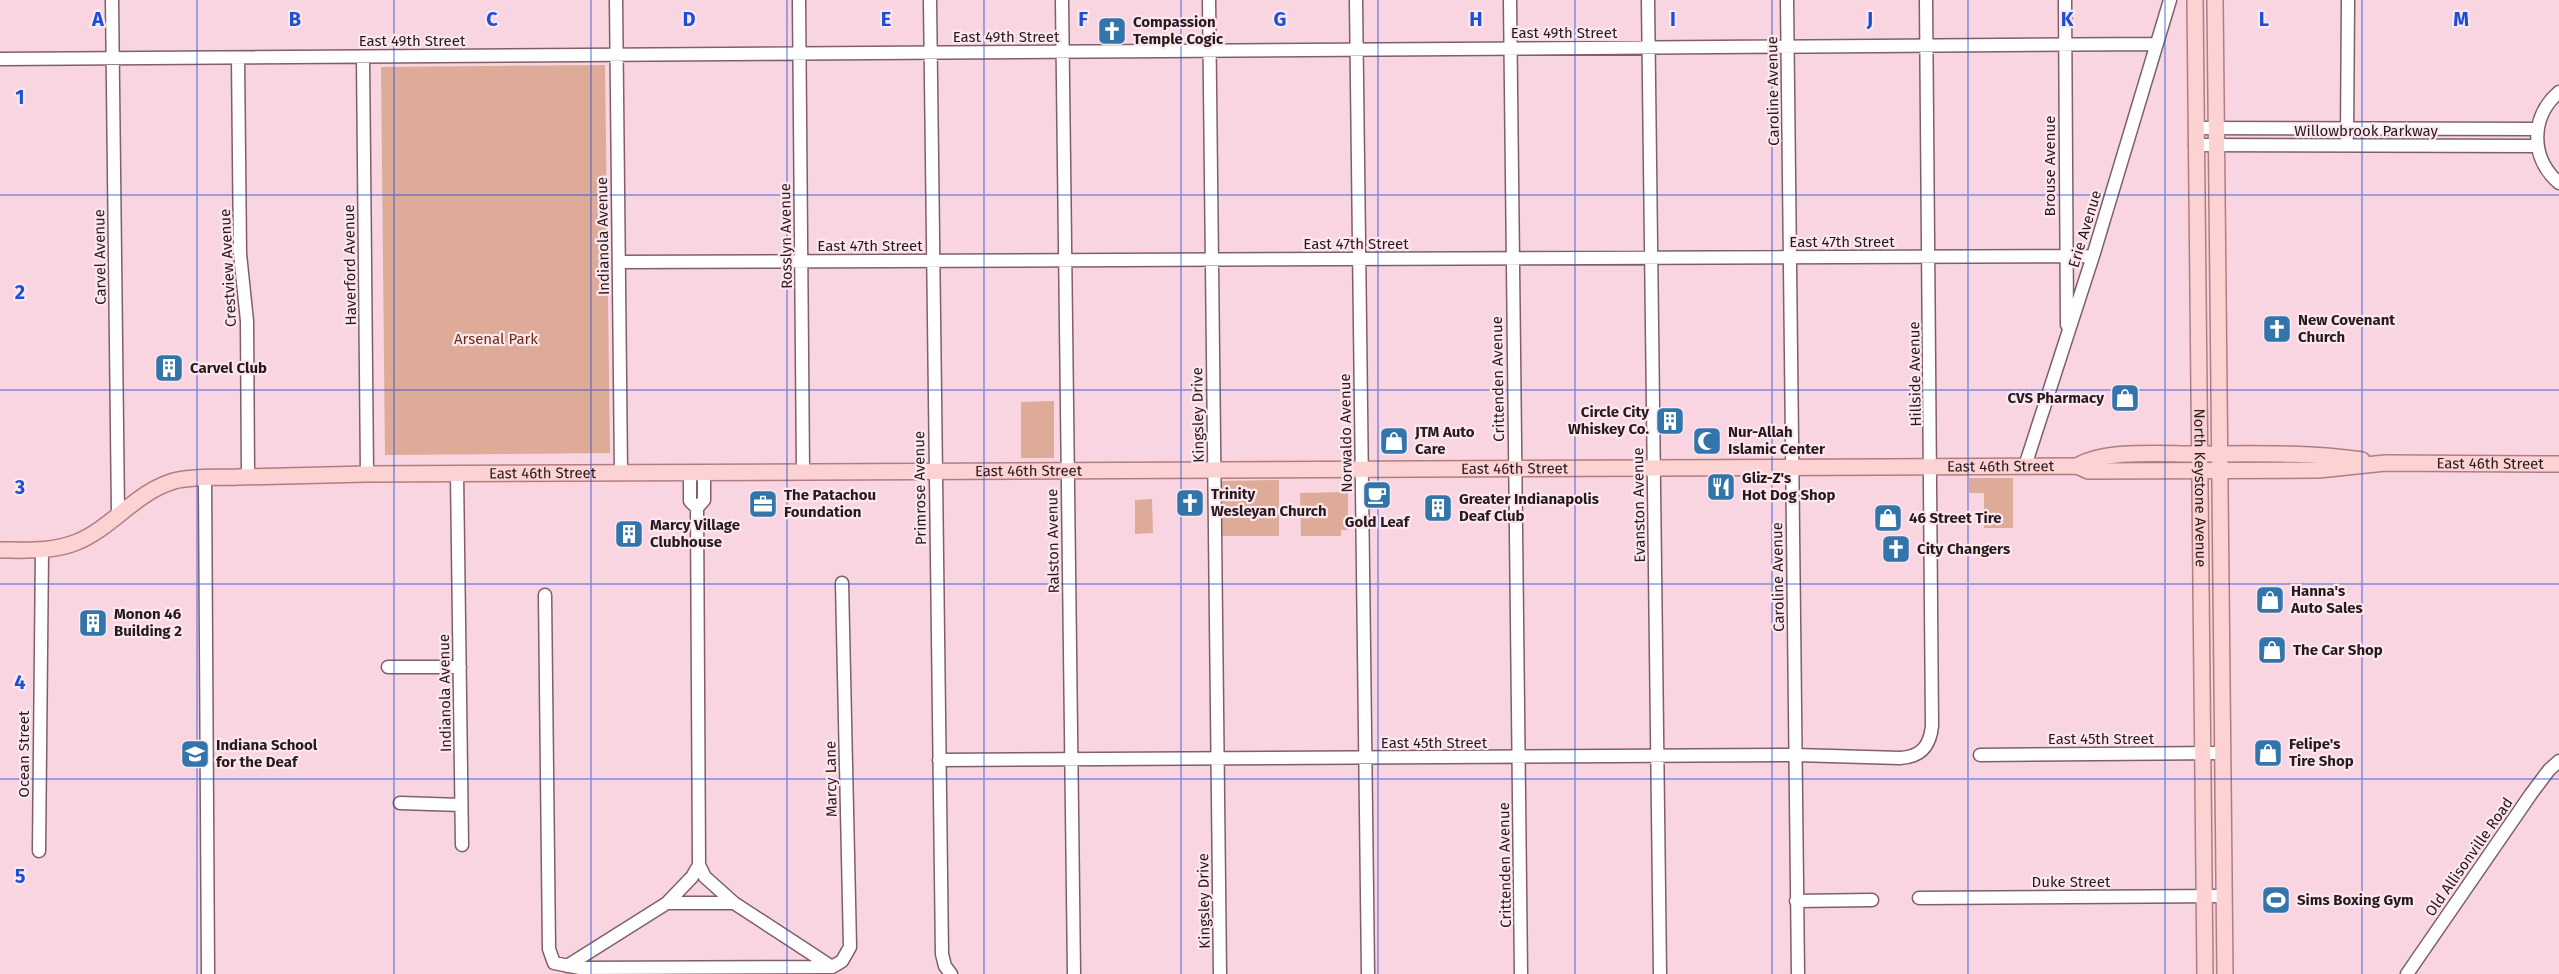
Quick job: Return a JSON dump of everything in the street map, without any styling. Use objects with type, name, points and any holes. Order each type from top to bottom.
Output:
[{"type":"main road","name":"North Keystone Avenue","points":[[2195,0],[2198,470],[2205,974]]},
{"type":"main road","name":"North Keystone Avenue","points":[[2215,0],[2225,974]]},
{"type":"main road","name":"East 46th Street","points":[[2077,466],[2088,459],[2198,454],[2320,454],[2385,463]]},
{"type":"main road","name":"East 46th Street","points":[[0,550],[42,549],[77,542],[93,534],[140,498],[171,482],[205,478],[621,472],[2025,466],[2077,466],[2088,471],[2319,470],[2385,463],[2559,464]]},
{"type":"street","name":"Carvel Avenue","points":[[112,0],[118,513]]},
{"type":"street","name":"Indianola Avenue","points":[[616,0],[621,472]]},
{"type":"street","name":"Rosslyn Avenue","points":[[799,0],[804,472]]},
{"type":"street","name":"Primrose Avenue","points":[[930,0],[942,954],[945,966],[951,974]]},
{"type":"street","name":"Ralston Avenue","points":[[1062,0],[1074,974]]},
{"type":"street","name":"Kingsley Drive","points":[[1209,0],[1220,974]]},
{"type":"street","name":"Norwaldo Avenue","points":[[1356,0],[1368,974]]},
{"type":"street","name":"Crittenden Avenue","points":[[1510,0],[1521,974]]},
{"type":"street","name":"Evanston Avenue","points":[[1648,0],[1660,974]]},
{"type":"street","name":"Caroline Avenue","points":[[1787,0],[1797,974]]},
{"type":"street","name":"Hillside Avenue","points":[[1926,0],[1932,726],[1926,748]]},
{"type":"street","name":"Brouse Avenue","points":[[2065,0],[2064,256],[2067,332]]},
{"type":"street","name":"Erie Avenue","points":[[2025,466],[2093,256],[2170,0]]},
{"type":"street","points":[[2347,146],[2348,0]]},
{"type":"street","name":"East 49th Street","points":[[0,60],[2157,44]]},
{"type":"street","name":"Haverford Avenue","points":[[363,57],[367,474]]},
{"type":"street","name":"Crestview Avenue","points":[[238,58],[240,254],[247,321],[248,477]]},
{"type":"street","points":[[2559,92],[2547,105],[2537,129],[2538,146],[2545,167],[2559,183]]},
{"type":"street","name":"Willowbrook Parkway","points":[[2195,128],[2537,129]]},
{"type":"street","name":"Willowbrook Parkway","points":[[2195,145],[2538,146]]},
{"type":"street","name":"East 47th Street","points":[[619,262],[2093,256]]},
{"type":"street","points":[[697,472],[690,501],[697,508],[699,865],[705,877],[734,903],[832,967]]},
{"type":"street","name":"Indianola Avenue","points":[[457,474],[462,845]]},
{"type":"street","points":[[205,478],[208,974]]},
{"type":"street","name":"Ocean Street","points":[[39,850],[42,549]]},
{"type":"street","name":"Marcy Lane","points":[[832,967],[842,961],[850,947],[842,583]]},
{"type":"street","points":[[545,595],[549,950],[554,963],[580,968],[832,967]]},
{"type":"street","points":[[388,667],[460,667]]},
{"type":"street","name":"East 45th Street","points":[[939,760],[1796,755],[1905,758],[1915,756],[1926,748]]},
{"type":"street","name":"East 45th Street","points":[[1980,755],[2222,753]]},
{"type":"street","name":"Old Allisonville Road","points":[[2407,974],[2537,786],[2559,761]]},
{"type":"street","points":[[400,803],[461,804]]},
{"type":"street","points":[[567,966],[667,903],[692,877],[699,865]]},
{"type":"street","name":"Duke Street","points":[[1919,898],[2224,896]]},
{"type":"street","points":[[1797,901],[1872,900]]},
{"type":"street","points":[[667,903],[734,903]]},
{"type":"green space","name":"Arsenal Park","points":[[605,65],[610,453],[385,455],[381,67]]},
{"type":"green space","points":[[1054,401],[1054,458],[1021,458],[1021,402]]},
{"type":"green space","points":[[1969,478],[2013,478],[2013,528],[1984,528],[1984,493],[1969,493]]},
{"type":"green space","points":[[1279,480],[1279,536],[1222,536],[1222,481]]},
{"type":"green space","points":[[1348,492],[1348,530],[1341,530],[1341,536],[1301,536],[1300,493]]},
{"type":"green space","points":[[1152,499],[1153,533],[1135,534],[1135,500]]},
{"type":"place","name":"Compassion Temple Cogic","points":[[1112,31]]},
{"type":"place","name":"New Covenant Church","points":[[2277,329]]},
{"type":"place","name":"Carvel Club","points":[[169,368]]},
{"type":"place","name":"CVS Pharmacy","points":[[2125,398]]},
{"type":"place","name":"Circle City Whiskey Co.","points":[[1670,421]]},
{"type":"place","name":"JTM Auto Care","points":[[1394,441]]},
{"type":"place","name":"Nur-Allah Islamic Center","points":[[1707,441]]},
{"type":"place","name":"Gliz-Z's Hot Dog Shop","points":[[1721,487]]},
{"type":"place","name":"Gold Leaf","points":[[1377,495]]},
{"type":"place","name":"Trinity Wesleyan Church","points":[[1190,503]]},
{"type":"place","name":"The Patachou Foundation","points":[[763,504]]},
{"type":"place","name":"Greater Indianapolis Deaf Club","points":[[1438,508]]},
{"type":"place","name":"46 Street Tire","points":[[1888,518]]},
{"type":"place","name":"Marcy Village Clubhouse","points":[[629,534]]},
{"type":"place","name":"City Changers","points":[[1896,549]]},
{"type":"place","name":"Hanna's Auto Sales","points":[[2270,600]]},
{"type":"place","name":"Monon 46 Building 2","points":[[93,623]]},
{"type":"place","name":"The Car Shop","points":[[2272,650]]},
{"type":"place","name":"Felipe's Tire Shop","points":[[2268,753]]},
{"type":"place","name":"Indiana School for the Deaf","points":[[195,754]]},
{"type":"place","name":"Sims Boxing Gym","points":[[2276,900]]}]
